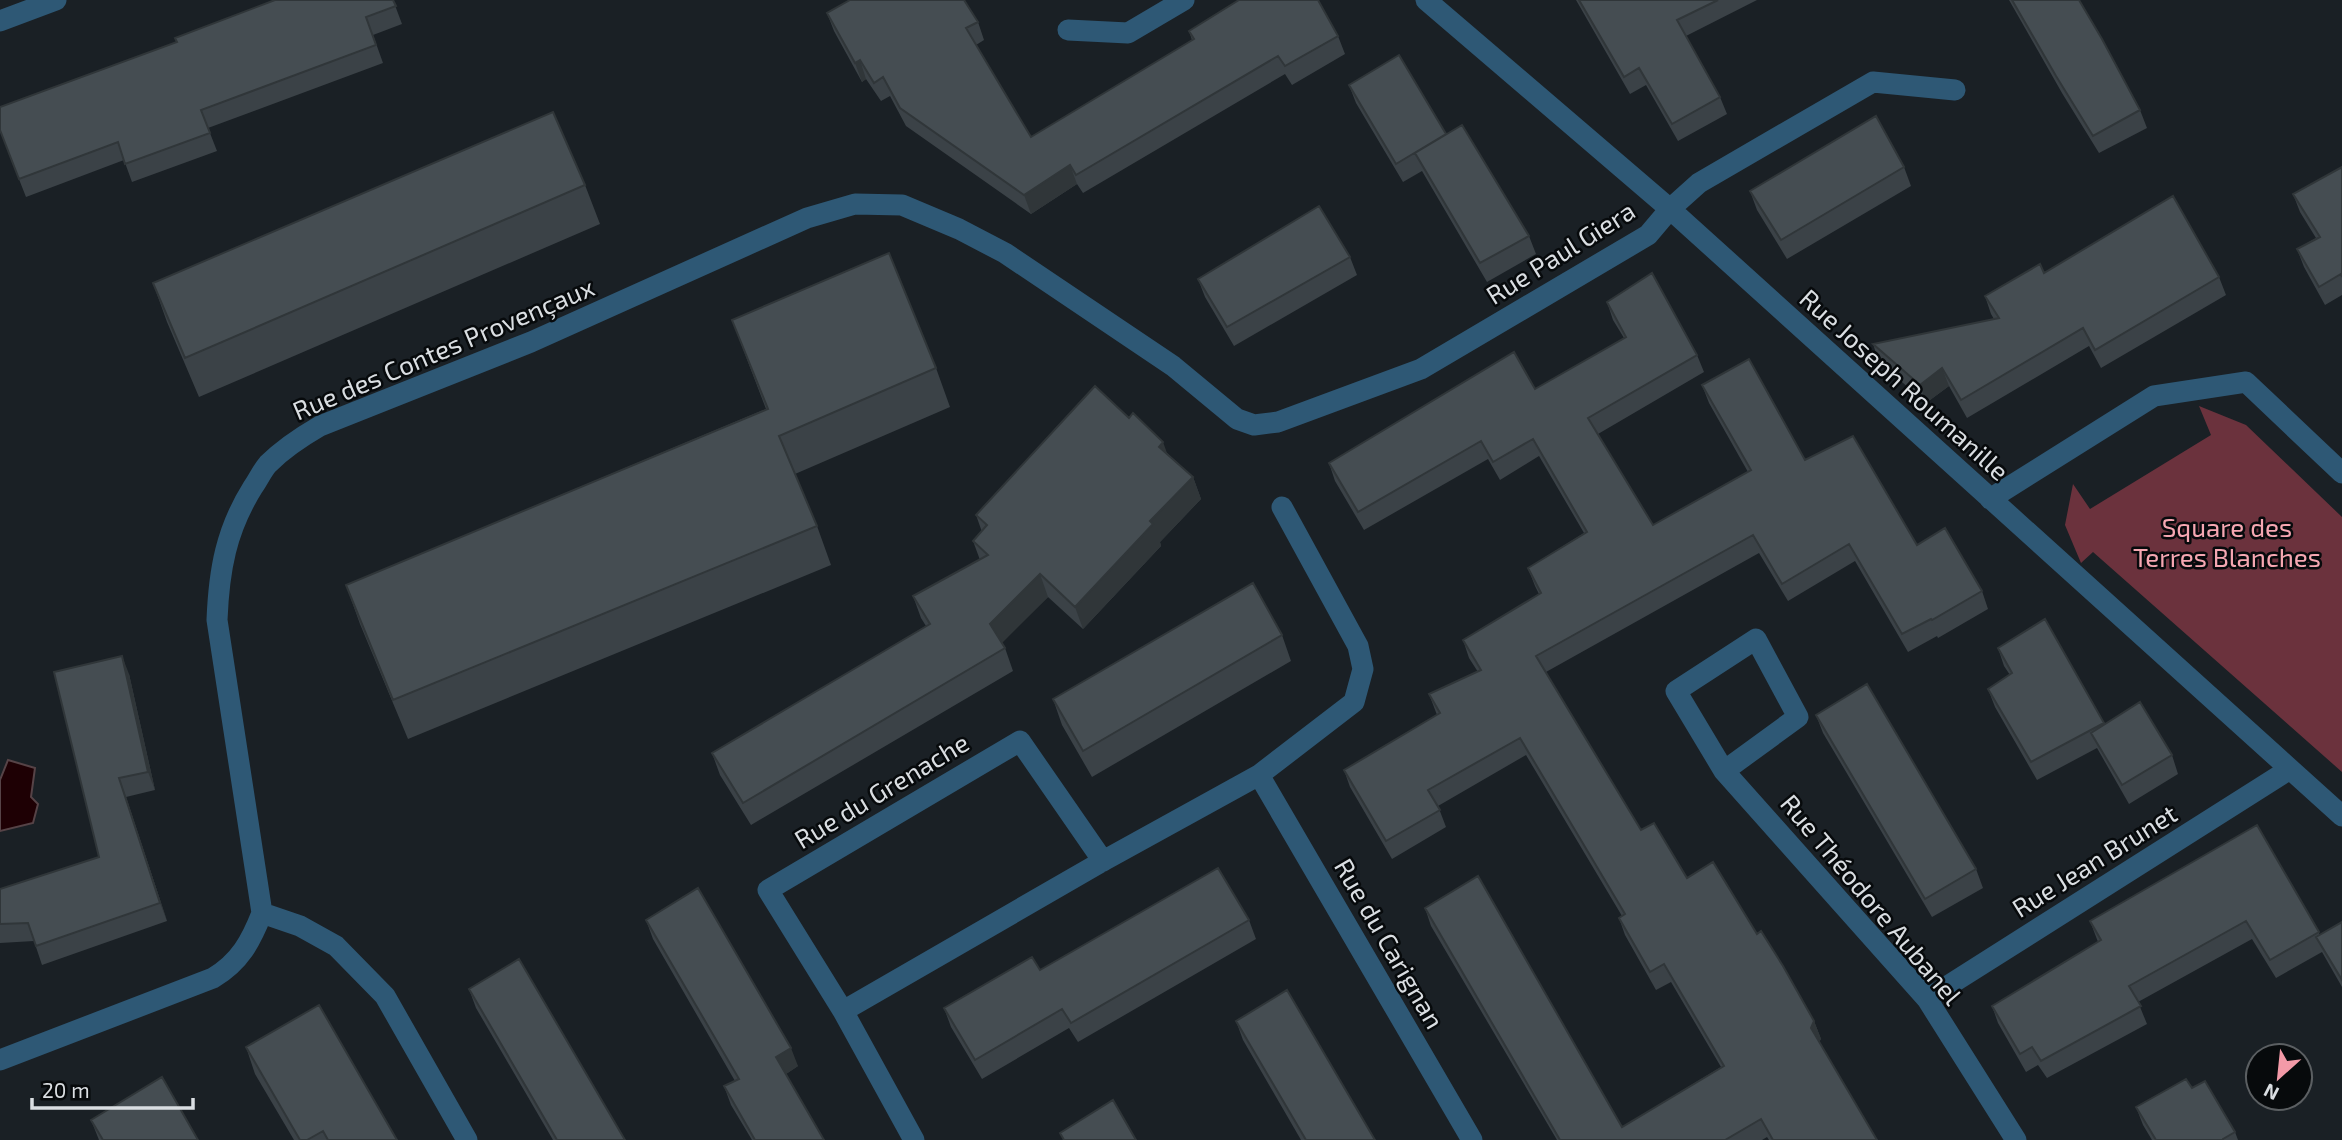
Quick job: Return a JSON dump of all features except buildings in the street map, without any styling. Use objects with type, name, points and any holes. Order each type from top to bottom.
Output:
[{"type":"street","points":[[0,21],[56,0]]},
{"type":"street","points":[[1068,30],[1128,33],[1184,0]]},
{"type":"street","name":"Rue Joseph Roumanille","points":[[1426,0],[1670,209],[2342,816]]},
{"type":"street","name":"Rue Paul Giera","points":[[1254,425],[1279,422],[1421,369],[1648,235],[1670,209],[1699,183],[1873,82],[1955,90]]},
{"type":"street","name":"Rue des Contes Provençaux","points":[[262,913],[217,620],[218,587],[231,527],[266,466],[294,442],[320,426],[531,342],[807,218],[855,204],[902,205],[959,229],[1005,253],[1173,366],[1237,419],[1254,425]]},
{"type":"street","points":[[1990,499],[2154,396],[2246,382],[2342,473]]},
{"type":"street","points":[[843,1011],[1103,861],[1259,775],[1354,702],[1363,669],[1358,646],[1282,507]]},
{"type":"street","name":"Rue Théodore Aubanel","points":[[1724,771],[1798,717],[1756,639],[1675,691],[1724,771],[1927,999],[2016,1140]]},
{"type":"street","name":"Rue du Grenache","points":[[914,1140],[843,1011],[768,890],[1020,741],[1103,861]]},
{"type":"street","name":"Rue Jean Brunet","points":[[1927,999],[2290,769]]},
{"type":"street","name":"Rue du Carignan","points":[[1259,775],[1472,1140]]},
{"type":"street","points":[[0,1060],[213,978],[228,969],[243,954],[262,913],[300,926],[336,946],[385,996],[467,1140]]},
{"type":"green space","name":"Square des Terres Blanches","points":[[2199,406],[2246,425],[2342,517],[2342,772],[2093,552],[2081,563],[2065,525],[2073,484],[2090,509],[2211,435]]},
{"type":"shaded area","points":[[8,760],[35,768],[31,797],[38,804],[33,823],[0,831],[0,780]]}]
